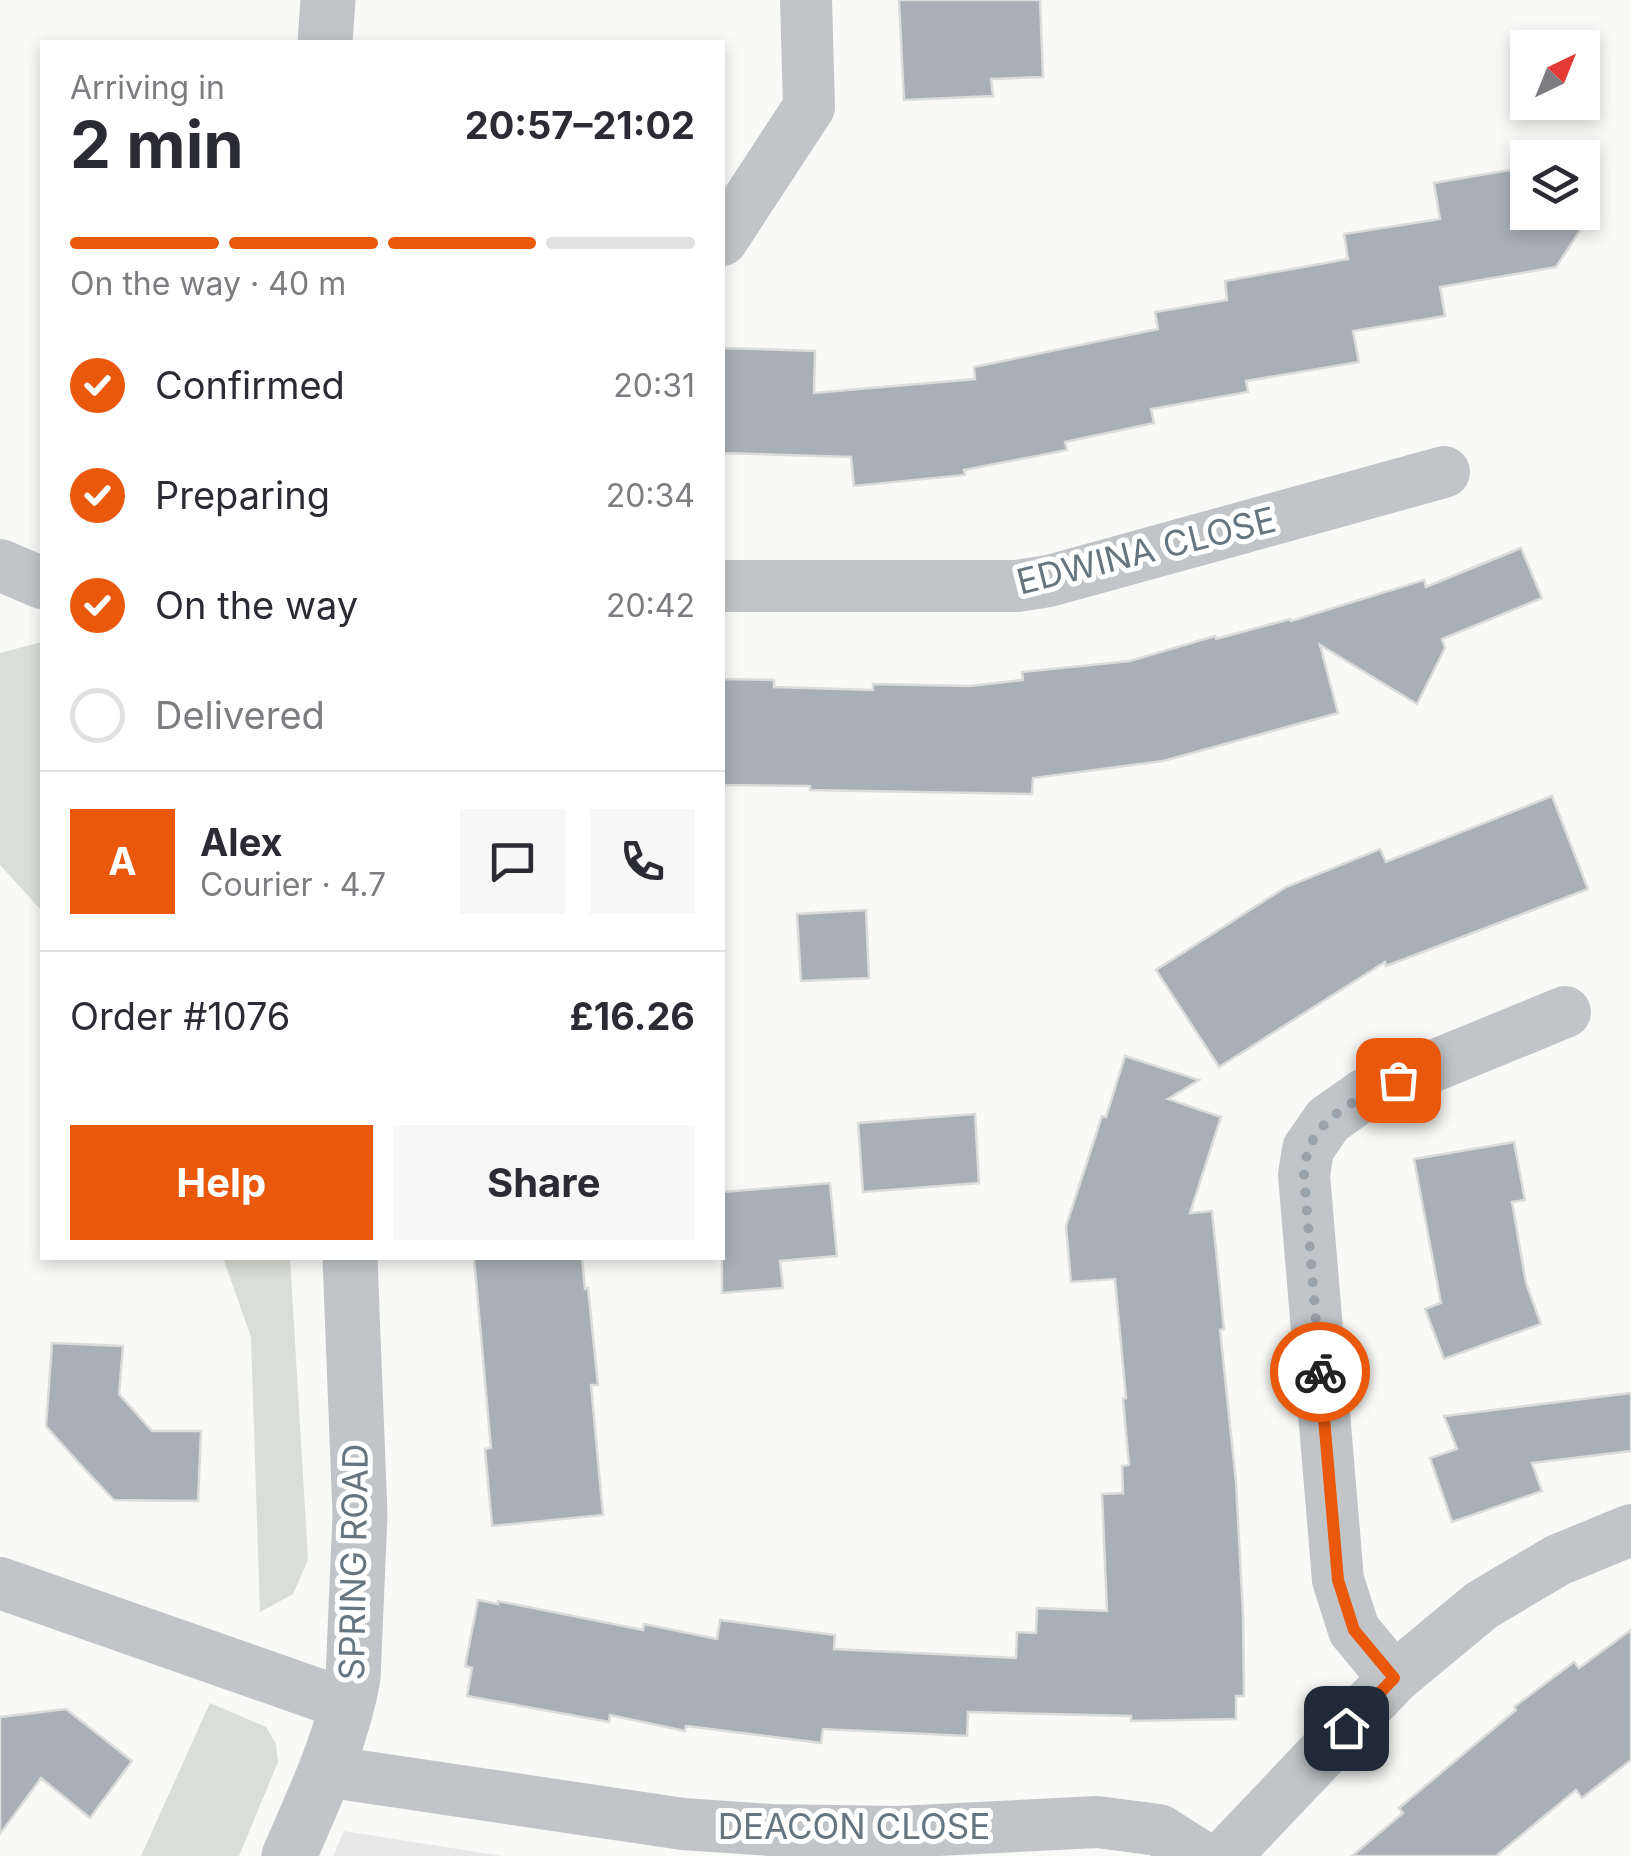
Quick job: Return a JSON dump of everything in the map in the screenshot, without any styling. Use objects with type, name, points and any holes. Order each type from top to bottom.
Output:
[{"type":"street","points":[[325,40],[328,0]]},
{"type":"street","points":[[725,235],[809,107],[806,0]]},
{"type":"street","name":"EDWINA CLOSE","points":[[725,586],[1017,586],[1049,581],[1444,472]]},
{"type":"street","points":[[0,565],[40,582]]},
{"type":"street","points":[[1394,1678],[1354,1630],[1338,1580],[1304,1175],[1308,1149],[1328,1120],[1365,1094],[1565,1012]]},
{"type":"street","name":"SPRING ROAD","points":[[290,1856],[325,1771],[353,1678],[360,1516],[350,1260]]},
{"type":"street","points":[[1225,1856],[1394,1678],[1482,1605],[1558,1560],[1631,1530]]},
{"type":"street","points":[[0,1584],[348,1705]]},
{"type":"street","name":"DEACON CLOSE","points":[[325,1771],[727,1829],[898,1832],[1097,1822],[1159,1830],[1200,1856]]},
{"type":"shaded area","points":[[40,643],[40,909],[0,865],[0,653]]},
{"type":"shaded area","points":[[224,1260],[290,1260],[308,1560],[293,1594],[260,1612],[251,1337]]},
{"type":"shaded area","points":[[210,1703],[266,1727],[276,1744],[278,1762],[239,1856],[141,1856]]},
{"type":"shaded area","points":[[344,1831],[502,1856],[333,1856]]},
{"type":"building","points":[[899,0],[1040,0],[1043,77],[991,79],[993,96],[904,100]]},
{"type":"building","points":[[1510,170],[1510,230],[1580,230],[1556,267],[1440,287],[1445,316],[1353,331],[1359,362],[1246,381],[1248,392],[1151,409],[1154,423],[1065,442],[1067,450],[964,470],[965,475],[854,486],[851,457],[725,453],[725,348],[815,351],[814,393],[975,379],[974,367],[1158,329],[1155,312],[1227,300],[1225,281],[1348,259],[1344,234],[1440,219],[1434,183]]},
{"type":"building","points":[[1521,548],[1542,598],[1442,639],[1445,648],[1417,704],[1320,645],[1338,713],[1163,761],[1033,778],[1032,794],[725,785],[725,679],[774,680],[774,687],[873,690],[873,684],[970,686],[1023,680],[1022,672],[1130,661],[1215,636],[1216,639],[1291,621],[1424,580],[1426,587]]},
{"type":"building","points":[[1552,796],[1588,889],[1386,966],[1385,962],[1219,1067],[1156,970],[1286,887],[1380,849],[1386,862]]},
{"type":"building","points":[[866,910],[869,978],[801,981],[797,914]]},
{"type":"building","points":[[1125,1056],[1199,1080],[1168,1099],[1221,1117],[1190,1213],[1212,1211],[1224,1329],[1220,1330],[1236,1482],[1243,1615],[1244,1696],[1236,1696],[1236,1719],[1131,1721],[1131,1716],[968,1712],[967,1736],[823,1729],[821,1743],[686,1726],[685,1731],[610,1715],[609,1722],[467,1696],[472,1668],[465,1666],[478,1600],[643,1630],[644,1624],[717,1639],[720,1620],[835,1635],[834,1649],[1016,1658],[1017,1632],[1036,1633],[1037,1608],[1107,1611],[1102,1494],[1123,1493],[1122,1466],[1129,1465],[1115,1279],[1071,1282],[1066,1226]]},
{"type":"building","points":[[975,1114],[979,1183],[863,1192],[858,1123]]},
{"type":"building","points":[[1514,1142],[1525,1200],[1512,1202],[1526,1283],[1541,1324],[1444,1359],[1425,1309],[1441,1303],[1414,1159]]},
{"type":"building","points":[[830,1183],[837,1256],[780,1261],[783,1288],[722,1293],[725,1192]]},
{"type":"building","points":[[474,1260],[582,1260],[598,1385],[591,1385],[603,1515],[492,1526],[485,1449],[491,1448]]},
{"type":"building","points":[[52,1343],[123,1346],[119,1394],[152,1431],[201,1431],[198,1501],[114,1500],[79,1463],[46,1426]]},
{"type":"building","points":[[1631,1393],[1631,1451],[1532,1463],[1542,1491],[1452,1522],[1430,1458],[1457,1449],[1444,1416]]},
{"type":"building","points":[[1631,1630],[1631,1760],[1582,1798],[1576,1790],[1496,1856],[1352,1856],[1403,1813],[1399,1808],[1516,1710],[1514,1707],[1574,1662],[1579,1668]]},
{"type":"building","points":[[66,1709],[132,1761],[90,1818],[41,1778],[0,1834],[0,1717]]},
{"type":"way so far","points":[[1320,1372],[1304,1175],[1308,1149],[1328,1120],[1365,1094],[1398,1080]]},
{"type":"route","points":[[1320,1372],[1338,1580],[1354,1630],[1394,1678],[1346,1728]]}]
